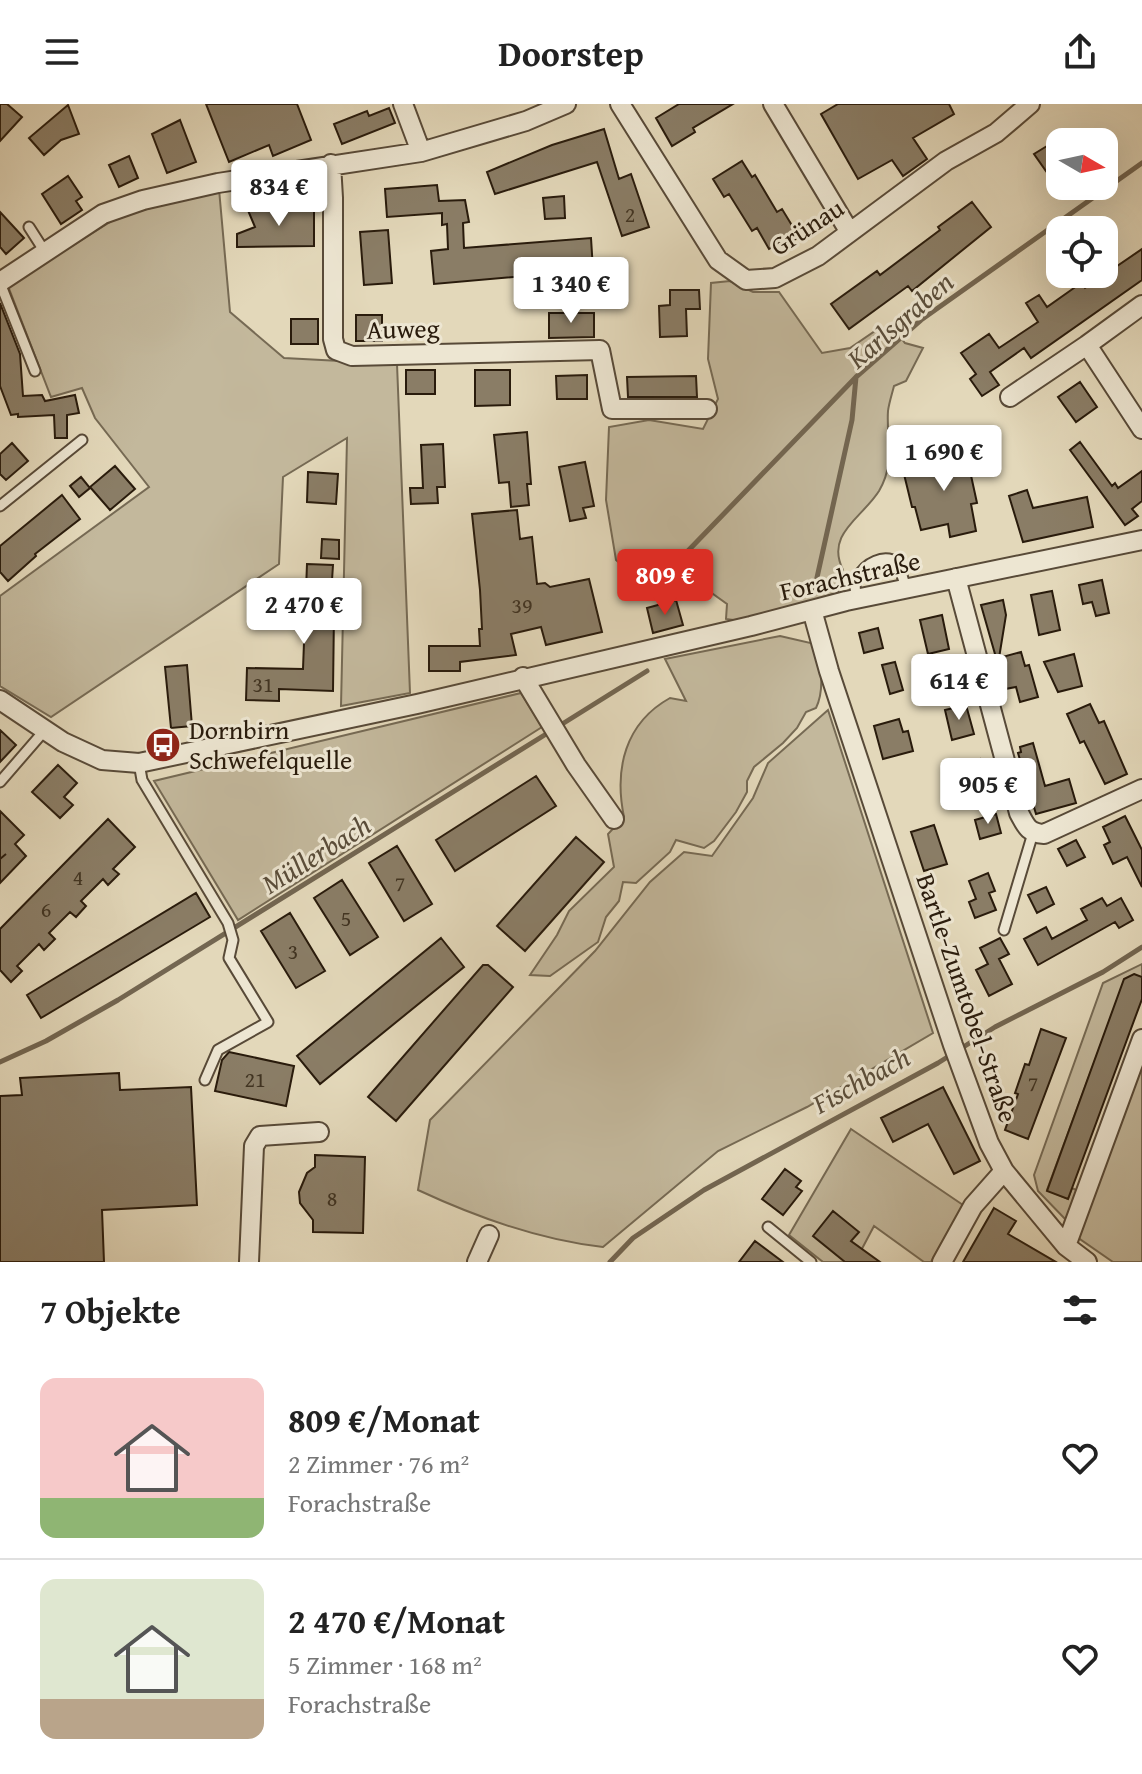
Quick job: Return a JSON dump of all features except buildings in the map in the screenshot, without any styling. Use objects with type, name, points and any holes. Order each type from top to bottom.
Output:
[{"type":"street","points":[[403,104],[421,152]]},
{"type":"street","points":[[0,283],[103,214],[143,200],[179,190],[421,152],[526,121],[566,104]]},
{"type":"street","name":"Grünau","points":[[620,104],[718,260],[746,280],[775,278],[795,270],[946,161],[996,133],[1030,104]]},
{"type":"street","points":[[773,104],[849,231]]},
{"type":"street","name":"Auweg","points":[[331,164],[333,339],[336,350],[352,356],[600,350],[612,409],[707,409]]},
{"type":"street","points":[[1010,397],[1142,305]]},
{"type":"street","points":[[1087,345],[1142,429]]},
{"type":"street","name":"Forachstraße","points":[[0,700],[63,742],[102,760],[139,763],[305,730],[906,588],[1142,540]]},
{"type":"street","points":[[956,578],[1019,813],[1033,833],[1044,834],[1142,789]]},
{"type":"street","name":"Bartle-Zumtobel-Straße","points":[[812,610],[833,684],[953,1045],[989,1143],[1004,1171],[1066,1246],[1087,1262]]},
{"type":"street","points":[[523,677],[614,819]]},
{"type":"street","points":[[1066,1246],[1142,1039]]},
{"type":"street","points":[[249,1262],[254,1146],[260,1136],[319,1132]]},
{"type":"street","points":[[942,1262],[973,1206],[1004,1171]]},
{"type":"street","points":[[477,1262],[489,1235]]},
{"type":"lane","points":[[29,227],[45,252]]},
{"type":"lane","points":[[0,283],[35,371]]},
{"type":"lane","points":[[0,506],[82,440]]},
{"type":"lane","points":[[857,599],[857,577],[872,563],[887,557],[898,563],[906,588]]},
{"type":"lane","points":[[0,782],[45,730]]},
{"type":"lane","points":[[139,763],[142,780],[228,923],[233,940],[229,958],[268,1022],[218,1050],[205,1080]]},
{"type":"lane","points":[[1004,930],[1033,833]]},
{"type":"lane","points":[[768,1227],[811,1262]]},
{"type":"shaded area","points":[[219,189],[230,312],[284,358],[397,364],[410,693],[341,706],[347,438],[283,477],[279,564],[51,717],[0,686],[0,596],[149,487],[95,418],[82,388],[51,397],[8,286],[118,217]]},
{"type":"shaded area","points":[[730,281],[753,292],[779,292],[822,353],[850,348],[875,331],[893,328],[905,343],[923,348],[906,381],[894,386],[888,411],[887,470],[879,491],[842,536],[839,557],[843,570],[838,592],[756,623],[726,619],[727,604],[709,591],[701,571],[678,583],[644,585],[616,560],[606,500],[609,427],[649,420],[703,429],[718,399],[708,359],[711,283]]},
{"type":"shaded area","points":[[780,636],[815,644],[821,676],[816,708],[806,712],[783,743],[754,767],[747,781],[747,792],[714,841],[704,848],[676,840],[670,852],[636,883],[623,882],[619,901],[606,917],[598,942],[550,976],[530,975],[569,911],[614,867],[608,834],[624,817],[622,765],[633,734],[642,720],[670,698],[686,701],[665,659]]},
{"type":"shaded area","points":[[521,693],[542,727],[238,920],[154,781]]},
{"type":"shaded area","points":[[828,710],[933,1033],[807,1107],[718,1151],[603,1247],[555,1239],[508,1226],[418,1190],[430,1120],[595,951],[650,882],[684,852],[712,856],[753,798],[768,763]]},
{"type":"shaded area","points":[[1142,964],[1142,977],[1125,979],[1047,1190],[1068,1199],[1072,1188],[1081,1192],[1067,1221],[1038,1191],[1034,1175],[1103,983]]},
{"type":"shaded area","points":[[1142,1065],[1142,1262],[1113,1262],[1077,1237]]},
{"type":"shaded area","points":[[851,1129],[963,1205],[931,1262],[924,1262],[874,1226],[855,1262],[823,1262],[789,1235]]},
{"type":"waterway","name":"Karlsgraben","points":[[814,591],[852,420],[856,377],[921,320],[1142,163]]},
{"type":"waterway","name":"Müllerbach","points":[[656,591],[655,585],[856,377]]},
{"type":"waterway","name":"Müllerbach","points":[[559,726],[647,671]]},
{"type":"waterway","name":"Müllerbach","points":[[0,1062],[46,1041],[118,1000],[551,731]]},
{"type":"waterway","name":"Fischbach","points":[[610,1262],[633,1238],[704,1190],[938,1063],[995,1027],[1103,972],[1142,947]]},
{"type":"place","name":"Dornbirn Schwefelquelle","points":[[163,745]]}]
